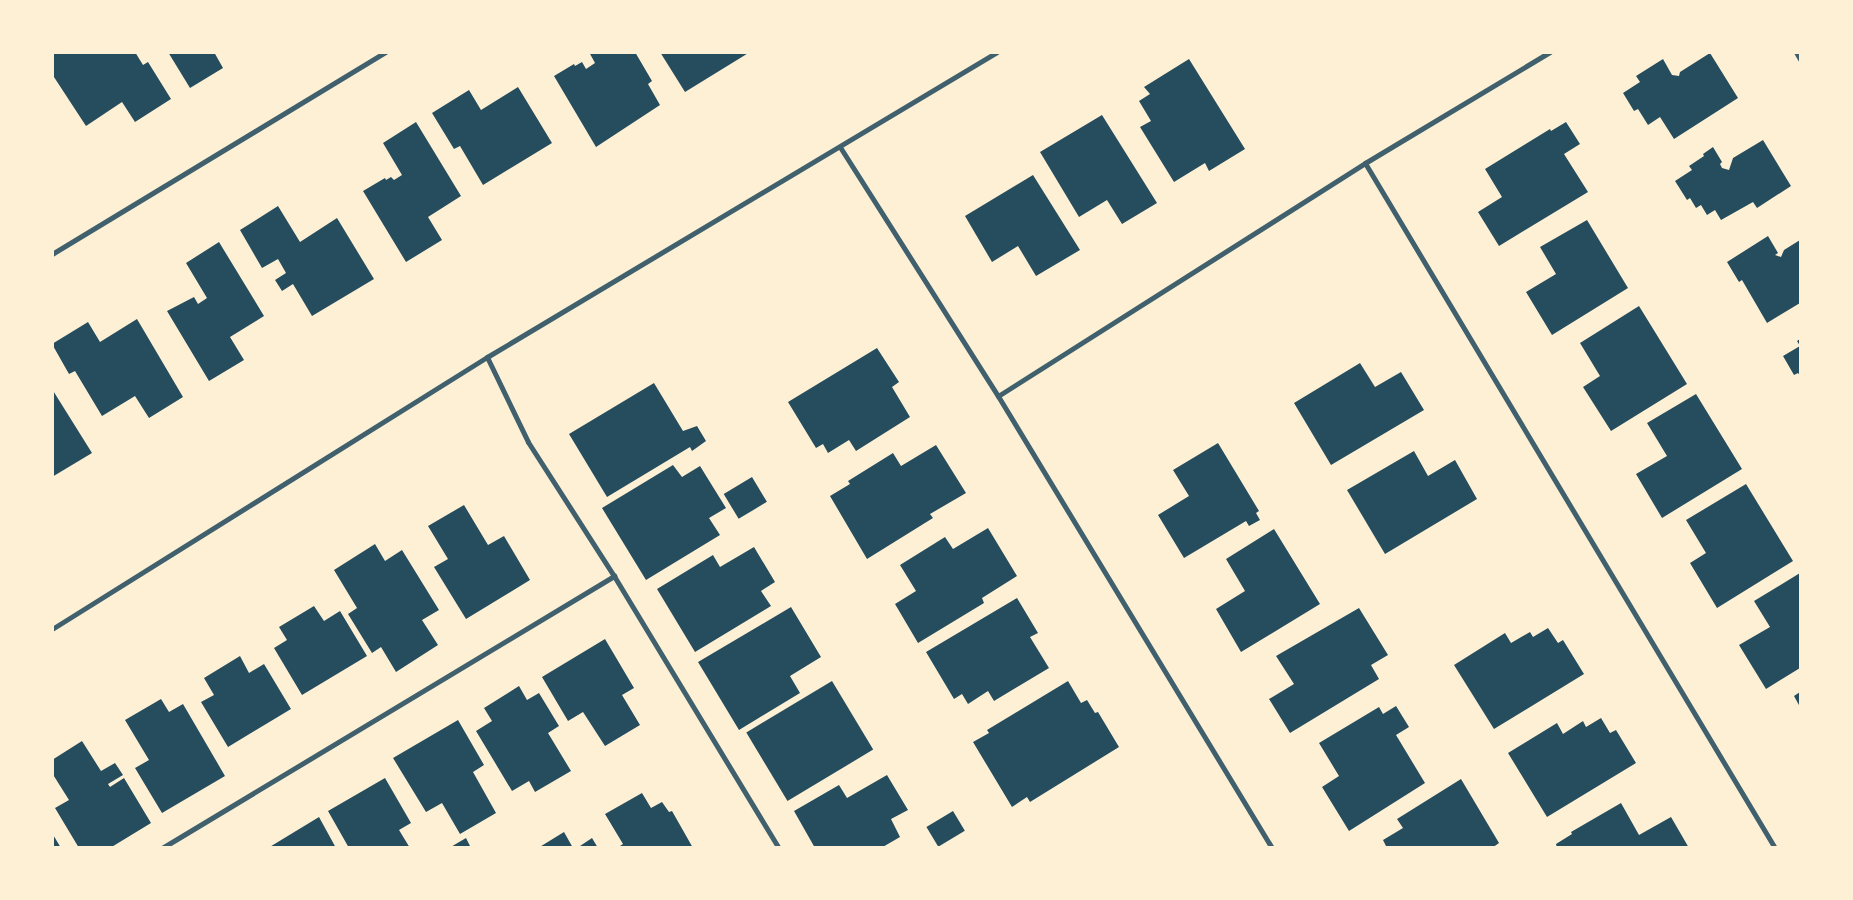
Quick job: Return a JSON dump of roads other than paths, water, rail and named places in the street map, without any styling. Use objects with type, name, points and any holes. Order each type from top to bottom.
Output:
[{"type":"street","points":[[52,254],[386,52]]},
{"type":"street","points":[[52,630],[487,357],[997,52]]},
{"type":"street","points":[[998,396],[1365,163],[1550,52]]},
{"type":"street","points":[[1796,52],[1800,59]]},
{"type":"street","points":[[840,147],[998,396],[1272,848]]},
{"type":"street","points":[[1365,163],[1775,848]]},
{"type":"street","points":[[487,357],[528,442],[614,576],[779,848]]},
{"type":"street","points":[[162,848],[614,576]]}]
